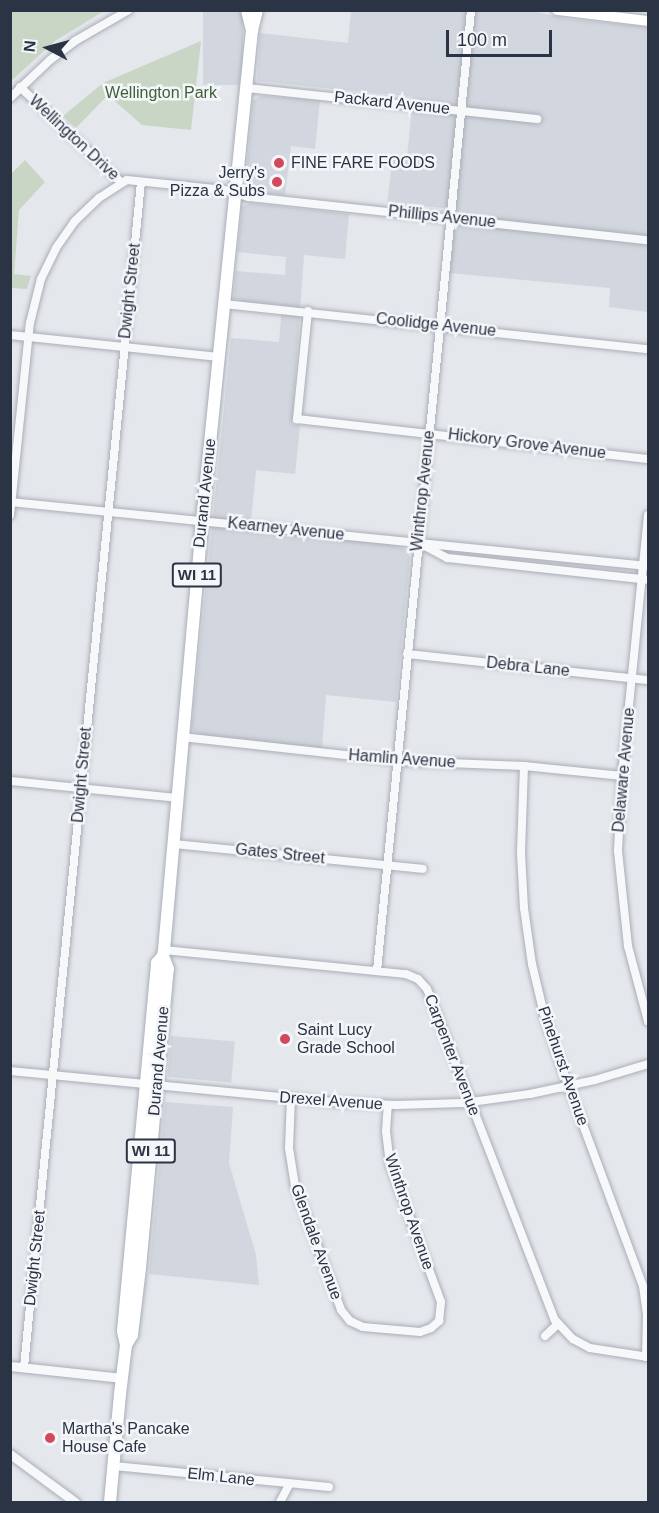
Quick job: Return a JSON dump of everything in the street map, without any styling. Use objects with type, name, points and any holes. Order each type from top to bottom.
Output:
[{"type":"main road","name":"Durand Avenue","points":[[247,10],[252,30]]},
{"type":"main road","name":"Durand Avenue","points":[[110,1503],[126,1345],[132,1335],[136,1311],[152,1085],[168,966],[163,953],[202,521],[252,30],[257,10]]},
{"type":"main road","points":[[557,10],[648,21]]},
{"type":"street","points":[[10,98],[75,41],[129,10]]},
{"type":"street","name":"Winthrop Avenue","points":[[377,971],[471,10]]},
{"type":"street","name":"Wellington Drive","points":[[20,87],[122,183],[127,180],[235,193]]},
{"type":"street","name":"Packard Avenue","points":[[246,88],[537,119]]},
{"type":"street","name":"Dwight Street","points":[[24,1367],[141,182]]},
{"type":"street","points":[[10,515],[29,337],[37,291],[56,248],[87,209],[122,183]]},
{"type":"street","name":"Phillips Avenue","points":[[235,193],[249,197],[648,240]]},
{"type":"street","name":"Coolidge Avenue","points":[[224,304],[440,325],[648,349]]},
{"type":"street","name":"Hickory Grove Avenue","points":[[308,311],[297,419],[429,432],[648,459]]},
{"type":"street","points":[[10,335],[219,357]]},
{"type":"street","name":"Kearney Avenue","points":[[11,502],[646,566]]},
{"type":"street","name":"Delaware Avenue","points":[[648,516],[646,580],[632,679],[622,776],[618,851],[621,899],[628,946],[648,1021]]},
{"type":"street","name":"Kearney Avenue","points":[[418,543],[447,558],[646,580]]},
{"type":"street","name":"Debra Lane","points":[[407,654],[648,680]]},
{"type":"street","name":"Hamlin Avenue","points":[[182,737],[398,761],[524,766],[622,776]]},
{"type":"street","name":"Pinehurst Avenue","points":[[524,766],[521,853],[524,908],[532,964],[545,1018],[568,1086],[643,1286],[647,1316],[647,1357]]},
{"type":"street","points":[[10,781],[177,798]]},
{"type":"street","name":"Gates Street","points":[[173,844],[423,869]]},
{"type":"street","name":"Carpenter Avenue","points":[[163,953],[377,971],[412,976],[423,983],[549,1309],[558,1324],[569,1335],[597,1351],[647,1357]]},
{"type":"street","name":"Drexel Avenue","points":[[10,1071],[388,1105],[470,1102],[568,1086],[648,1064]]},
{"type":"street","name":"Glendale Avenue","points":[[291,1098],[289,1148],[295,1186],[341,1310],[358,1325],[415,1332],[432,1328],[440,1318]]},
{"type":"street","name":"Winthrop Avenue","points":[[388,1105],[386,1131],[390,1164],[441,1302],[440,1318]]},
{"type":"street","points":[[546,1336],[558,1324]]},
{"type":"street","points":[[10,1366],[122,1378]]},
{"type":"street","points":[[10,1454],[75,1503]]},
{"type":"street","name":"Elm Lane","points":[[114,1466],[329,1487]]},
{"type":"street","points":[[280,1503],[290,1483]]},
{"type":"shaded area","points":[[203,11],[243,11],[243,85],[203,85]]},
{"type":"shaded area","points":[[351,11],[532,11],[568,19],[648,27],[648,312],[609,307],[610,288],[449,273],[455,209],[387,203],[393,156],[407,157],[413,97],[257,81],[260,33],[348,43]]},
{"type":"shaded area","points":[[261,96],[320,100],[315,149],[291,146],[285,195],[250,192],[245,188],[253,100]]},
{"type":"shaded area","points":[[249,203],[349,214],[345,259],[304,255],[292,424],[300,426],[295,474],[256,470],[250,532],[384,543],[405,549],[410,557],[396,702],[326,695],[322,748],[199,735],[193,731],[192,725],[231,338],[279,342],[282,305],[242,302],[234,298],[236,271],[285,275],[286,257],[238,252],[242,207]]},
{"type":"shaded area","points":[[171,1036],[235,1042],[231,1082],[167,1077]]},
{"type":"shaded area","points":[[165,1102],[233,1107],[229,1163],[256,1255],[259,1285],[149,1274]]},
{"type":"green space","points":[[11,10],[104,11],[55,41],[11,81]]},
{"type":"green space","name":"Wellington Park","points":[[201,41],[191,130],[142,125],[108,95],[76,128],[63,116],[103,83]]},
{"type":"green space","points":[[25,160],[45,182],[19,210],[14,274],[31,276],[27,289],[11,288],[11,174]]},
{"type":"place","name":"FINE FARE FOODS","points":[[279,163]]},
{"type":"place","name":"Jerry's Pizza & Subs","points":[[277,182]]},
{"type":"place","name":"Saint Lucy Grade School","points":[[285,1039]]},
{"type":"place","name":"Martha's Pancake House Cafe","points":[[50,1438]]}]
